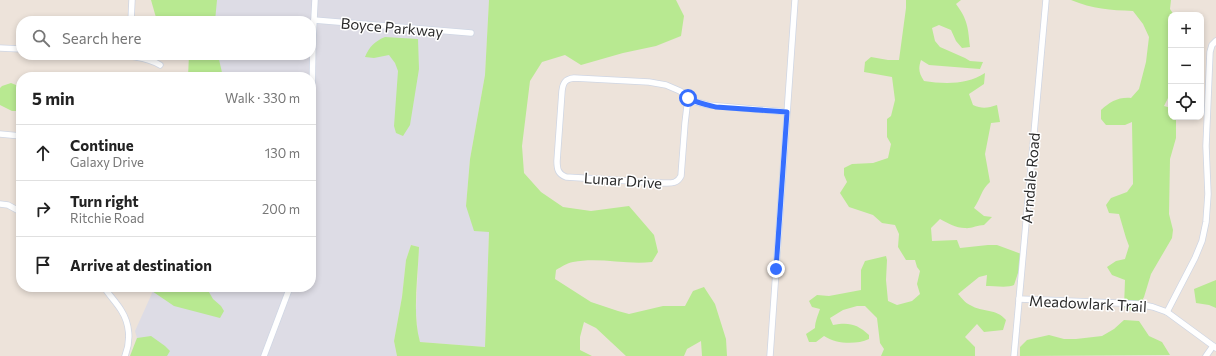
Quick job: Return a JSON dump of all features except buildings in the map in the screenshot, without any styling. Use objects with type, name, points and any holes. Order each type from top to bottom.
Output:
[{"type":"street","points":[[131,16],[132,0]]},
{"type":"street","points":[[314,16],[315,0]]},
{"type":"street","points":[[770,356],[795,0]]},
{"type":"street","name":"Arndale Road","points":[[1014,356],[1046,0]]},
{"type":"street","name":"Boyce Parkway","points":[[316,20],[471,33]]},
{"type":"street","points":[[1167,312],[1193,264],[1199,250],[1204,231],[1208,208],[1206,154],[1210,52],[1216,41]]},
{"type":"street","points":[[0,48],[16,50]]},
{"type":"street","points":[[152,60],[160,65]]},
{"type":"street","points":[[313,60],[313,72]]},
{"type":"street","name":"Lunar Drive","points":[[569,78],[649,82],[666,85],[680,91],[688,98],[681,176],[679,180],[674,183],[566,177],[558,171],[557,161],[562,91],[564,82],[569,78]]},
{"type":"street","points":[[688,98],[693,101],[716,107],[787,112]]},
{"type":"street","points":[[0,134],[16,136]]},
{"type":"street","points":[[0,204],[8,205],[16,209]]},
{"type":"street","points":[[108,292],[120,308],[127,323],[129,340],[125,356]]},
{"type":"street","points":[[264,356],[288,292]]},
{"type":"street","name":"Meadowlark Trail","points":[[1020,299],[1139,304],[1153,307],[1167,312],[1215,347]]},
{"type":"street","points":[[1206,356],[1215,347]]},
{"type":"shaded area","points":[[207,0],[489,0],[485,75],[470,159],[466,206],[489,231],[485,347],[420,342],[416,312],[419,247],[411,245],[406,260],[402,297],[394,341],[397,356],[130,356],[137,338],[135,331],[153,292],[316,292],[316,72],[202,72],[204,60],[316,60],[316,16],[206,16]]},
{"type":"green space","points":[[151,0],[217,0],[215,16],[156,16]]},
{"type":"green space","points":[[489,0],[676,0],[684,16],[681,36],[656,46],[623,53],[581,65],[565,55],[542,62],[530,81],[522,146],[524,173],[541,192],[563,207],[591,211],[629,206],[654,235],[658,252],[652,262],[632,263],[593,260],[573,262],[556,270],[555,279],[591,302],[629,314],[663,306],[685,306],[693,291],[704,287],[715,304],[726,339],[727,356],[702,356],[701,341],[687,349],[684,356],[626,356],[596,328],[584,322],[580,337],[580,350],[592,356],[397,356],[394,341],[402,297],[406,260],[411,245],[419,247],[416,319],[420,342],[485,347],[489,232],[474,231],[466,206],[470,159],[485,75]]},
{"type":"green space","points":[[906,0],[961,0],[956,4],[967,24],[970,47],[962,48],[956,41],[951,30],[939,25],[932,28],[935,41],[940,47],[970,61],[983,62],[980,69],[929,65],[921,60],[919,68],[920,73],[924,81],[955,83],[971,80],[985,73],[984,84],[969,94],[973,105],[985,108],[997,105],[1000,122],[991,123],[985,154],[990,182],[974,208],[984,216],[992,217],[984,225],[967,228],[949,224],[940,219],[931,228],[932,241],[957,240],[960,248],[997,245],[1024,255],[1014,285],[1005,287],[986,286],[987,275],[979,277],[958,294],[968,304],[980,309],[994,312],[1006,320],[1003,330],[984,332],[977,324],[965,337],[975,347],[975,356],[881,356],[884,349],[880,343],[877,318],[865,306],[857,306],[843,310],[830,318],[833,325],[848,324],[861,328],[869,335],[869,339],[846,343],[834,341],[824,336],[816,342],[809,342],[806,334],[815,328],[820,309],[812,307],[809,301],[817,295],[829,296],[861,290],[861,270],[865,261],[886,256],[888,301],[897,305],[912,301],[920,294],[917,284],[920,271],[915,260],[906,260],[898,247],[899,234],[895,225],[882,223],[873,215],[849,207],[840,193],[847,182],[844,175],[844,168],[852,164],[873,163],[888,158],[891,144],[887,137],[887,119],[891,116],[895,100],[892,77],[864,72],[865,62],[871,57],[899,60]]},
{"type":"green space","points":[[1071,0],[1171,0],[1170,9],[1172,12],[1168,12],[1168,98],[1164,106],[1168,107],[1168,120],[1176,120],[1176,138],[1170,159],[1169,214],[1173,230],[1172,238],[1151,274],[1144,297],[1135,313],[1124,307],[1125,280],[1112,275],[1107,267],[1116,261],[1125,259],[1129,246],[1119,214],[1109,213],[1106,205],[1111,198],[1127,192],[1133,184],[1132,122],[1125,125],[1106,125],[1101,119],[1101,110],[1114,101],[1122,98],[1131,98],[1139,89],[1146,62],[1149,37],[1143,24],[1133,11],[1087,5]]},
{"type":"green space","points":[[385,37],[418,39],[419,69],[410,125],[403,136],[396,133],[394,126],[398,71],[395,63],[389,55],[374,58],[365,57],[368,50],[378,40]]},
{"type":"green space","points":[[189,60],[219,60],[222,72],[188,72]]},
{"type":"green space","points":[[11,83],[16,85],[16,111],[12,111],[0,105],[0,88]]},
{"type":"green space","points":[[1216,280],[1216,308],[1209,305],[1196,303],[1194,289]]},
{"type":"green space","points":[[153,292],[209,292],[224,311],[220,318],[174,306]]},
{"type":"green space","points":[[1124,320],[1139,321],[1149,336],[1162,342],[1170,355],[1020,356],[1020,347],[1027,340],[1049,335],[1064,339],[1102,336],[1114,329]]},
{"type":"green space","points":[[151,336],[170,351],[167,356],[130,356],[137,338]]},
{"type":"route","points":[[688,98],[693,101],[716,107],[787,112],[776,269]]}]
